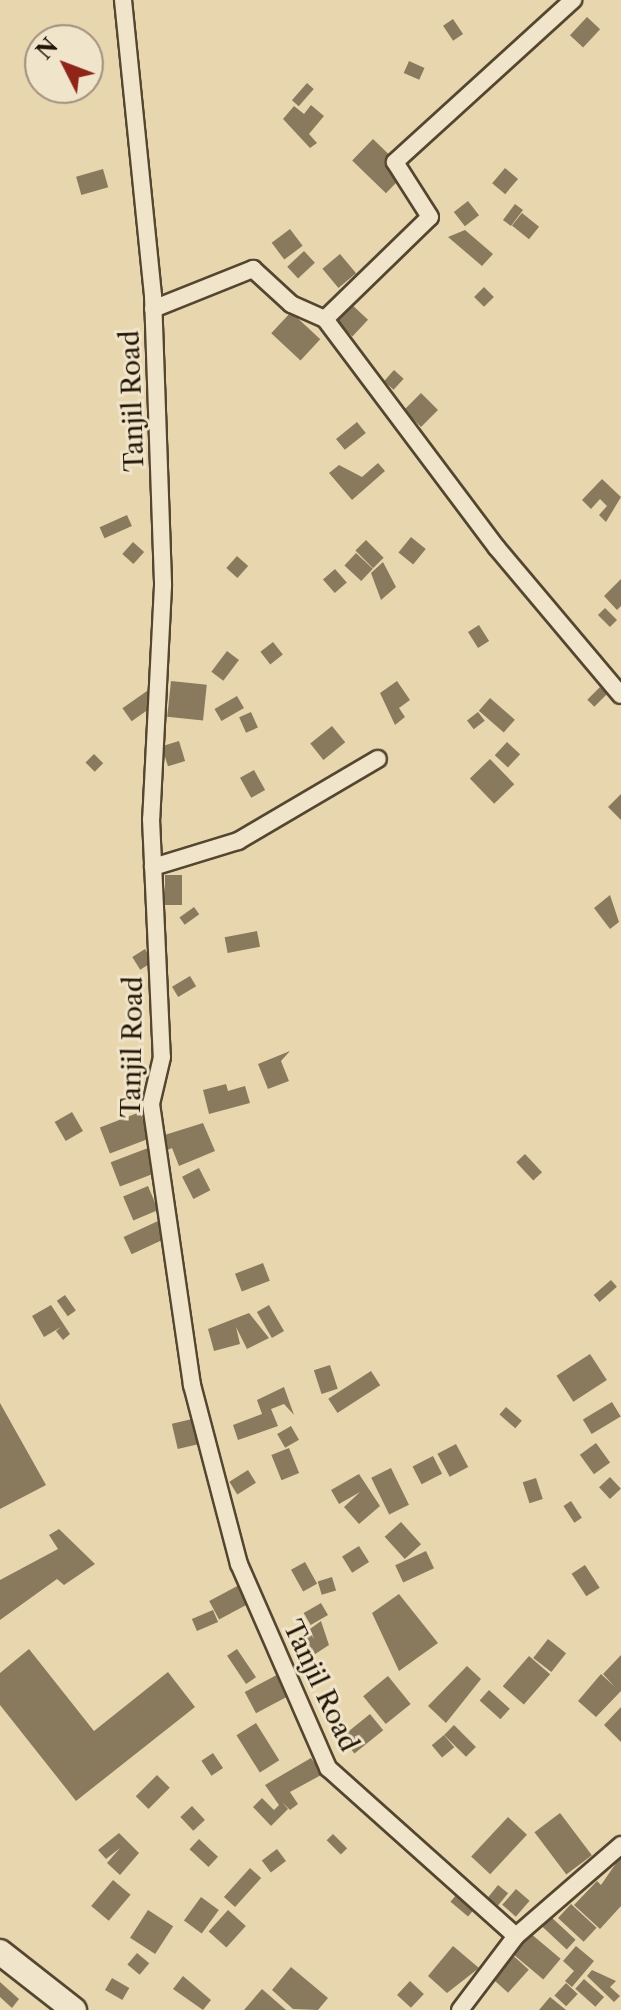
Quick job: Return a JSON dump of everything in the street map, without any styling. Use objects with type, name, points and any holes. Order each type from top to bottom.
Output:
[{"type":"main road","points":[[0,1952],[74,2010]]},
{"type":"street","name":"Tanjil Road","points":[[123,0],[153,309],[163,586],[153,867],[162,1057],[151,1104],[192,1385],[239,1564],[328,1768],[516,1936]]},
{"type":"street","points":[[325,319],[430,217],[395,162],[573,0]]},
{"type":"street","points":[[153,309],[253,269],[291,304],[325,319],[497,548],[621,695]]},
{"type":"street","points":[[153,867],[238,841],[378,759]]},
{"type":"street","points":[[460,2010],[516,1936],[621,1845]]},
{"type":"building","points":[[587,17],[600,29],[583,48],[570,35]]},
{"type":"building","points":[[453,19],[463,34],[453,41],[443,26]]},
{"type":"building","points":[[409,61],[425,68],[419,80],[404,73]]},
{"type":"building","points":[[307,83],[314,89],[299,106],[292,100]]},
{"type":"building","points":[[311,105],[324,116],[309,134],[317,143],[310,148],[283,119],[294,106],[304,114]]},
{"type":"building","points":[[373,139],[407,172],[386,193],[352,161]]},
{"type":"building","points":[[505,168],[518,179],[505,194],[492,183]]},
{"type":"building","points":[[103,169],[108,187],[81,195],[76,177]]},
{"type":"building","points":[[468,201],[479,215],[465,226],[454,212]]},
{"type":"building","points":[[515,204],[523,210],[511,226],[503,220]]},
{"type":"building","points":[[522,213],[539,227],[529,239],[512,225]]},
{"type":"building","points":[[290,229],[303,246],[284,260],[272,243]]},
{"type":"building","points":[[465,230],[493,254],[482,266],[448,237]]},
{"type":"building","points":[[304,251],[315,263],[298,278],[287,267]]},
{"type":"building","points":[[340,254],[356,273],[338,288],[322,269]]},
{"type":"building","points":[[484,287],[494,297],[484,307],[474,297]]},
{"type":"building","points":[[349,302],[368,320],[352,337],[333,319]]},
{"type":"building","points":[[291,312],[320,339],[300,360],[271,333]]},
{"type":"building","points":[[394,370],[404,379],[394,390],[384,381]]},
{"type":"building","points":[[421,393],[438,410],[421,427],[404,410]]},
{"type":"building","points":[[357,422],[366,433],[345,450],[336,439]]},
{"type":"building","points":[[378,463],[385,471],[352,500],[329,473],[339,465],[362,477]]},
{"type":"building","points":[[602,479],[621,497],[606,522],[599,515],[607,506],[600,499],[591,509],[582,500]]},
{"type":"building","points":[[127,515],[132,526],[104,538],[100,527]]},
{"type":"building","points":[[411,537],[426,549],[413,565],[398,553]]},
{"type":"building","points":[[366,540],[384,558],[373,568],[355,551]]},
{"type":"building","points":[[133,542],[144,552],[133,564],[122,554]]},
{"type":"building","points":[[356,553],[373,569],[361,581],[344,565]]},
{"type":"building","points":[[237,556],[248,566],[237,578],[226,568]]},
{"type":"building","points":[[383,562],[396,587],[381,600],[371,573]]},
{"type":"building","points":[[335,569],[347,583],[335,593],[323,579]]},
{"type":"building","points":[[621,579],[621,606],[617,610],[604,596]]},
{"type":"building","points":[[605,608],[617,620],[610,627],[598,615]]},
{"type":"building","points":[[479,625],[489,641],[478,648],[468,632]]},
{"type":"building","points":[[273,642],[283,655],[270,664],[260,652]]},
{"type":"building","points":[[227,651],[239,660],[223,681],[211,672]]},
{"type":"building","points":[[171,681],[207,685],[203,721],[167,717]]},
{"type":"building","points":[[397,681],[410,700],[399,708],[405,717],[395,725],[380,693]]},
{"type":"building","points":[[600,687],[607,694],[594,707],[587,700]]},
{"type":"building","points":[[147,691],[156,704],[132,721],[122,708]]},
{"type":"building","points":[[237,696],[244,708],[221,721],[214,709]]},
{"type":"building","points":[[490,698],[515,720],[504,732],[479,711]]},
{"type":"building","points":[[251,712],[258,728],[246,733],[239,717]]},
{"type":"building","points":[[478,712],[485,721],[474,729],[467,721]]},
{"type":"building","points":[[332,726],[345,742],[323,760],[310,744]]},
{"type":"building","points":[[179,741],[185,761],[168,766],[162,746]]},
{"type":"building","points":[[507,742],[520,754],[508,767],[495,755]]},
{"type":"building","points":[[94,754],[103,763],[95,772],[86,762]]},
{"type":"building","points":[[490,759],[514,784],[494,804],[470,778]]},
{"type":"building","points":[[254,770],[265,790],[251,798],[240,778]]},
{"type":"building","points":[[621,794],[621,820],[608,807]]},
{"type":"building","points":[[165,875],[182,875],[182,905],[165,905]]},
{"type":"building","points":[[610,895],[619,922],[610,929],[594,908]]},
{"type":"building","points":[[194,907],[199,914],[185,925],[179,918]]},
{"type":"building","points":[[257,931],[260,947],[228,953],[225,937]]},
{"type":"building","points":[[145,949],[153,962],[140,970],[132,957]]},
{"type":"building","points":[[190,976],[196,986],[178,997],[172,987]]},
{"type":"building","points":[[290,1051],[281,1061],[289,1081],[268,1089],[258,1064]]},
{"type":"building","points":[[226,1084],[228,1091],[245,1086],[250,1103],[209,1114],[203,1090]]},
{"type":"building","points":[[72,1112],[83,1131],[66,1141],[55,1122]]},
{"type":"building","points":[[140,1112],[150,1138],[110,1154],[100,1127]]},
{"type":"building","points":[[203,1123],[215,1151],[179,1166],[172,1148],[161,1153],[155,1138]]},
{"type":"building","points":[[148,1148],[157,1172],[120,1187],[111,1162]]},
{"type":"building","points":[[525,1154],[542,1172],[533,1180],[516,1162]]},
{"type":"building","points":[[199,1168],[210,1190],[193,1199],[182,1177]]},
{"type":"building","points":[[148,1186],[158,1210],[133,1220],[123,1197]]},
{"type":"building","points":[[158,1221],[166,1238],[132,1254],[124,1237]]},
{"type":"building","points":[[263,1263],[270,1281],[242,1291],[235,1274]]},
{"type":"building","points":[[611,1280],[617,1287],[600,1302],[594,1295]]},
{"type":"building","points":[[65,1295],[76,1311],[68,1316],[57,1301]]},
{"type":"building","points":[[51,1305],[70,1334],[63,1340],[56,1331],[61,1327],[44,1337],[32,1316]]},
{"type":"building","points":[[269,1305],[284,1331],[272,1338],[257,1312]]},
{"type":"building","points":[[249,1313],[269,1338],[247,1349],[236,1327],[240,1344],[214,1351],[208,1329]]},
{"type":"building","points":[[590,1354],[607,1380],[573,1402],[556,1376]]},
{"type":"building","points":[[330,1365],[338,1389],[322,1394],[314,1370]]},
{"type":"building","points":[[371,1371],[380,1385],[337,1413],[328,1399]]},
{"type":"building","points":[[284,1387],[294,1415],[284,1404],[271,1409],[278,1426],[238,1440],[233,1425],[262,1414],[257,1400]]},
{"type":"building","points":[[612,1402],[621,1417],[592,1434],[583,1420]]},
{"type":"building","points":[[0,1403],[46,1485],[0,1509]]},
{"type":"building","points":[[506,1407],[522,1421],[515,1428],[499,1415]]},
{"type":"building","points":[[205,1416],[211,1441],[178,1449],[172,1424]]},
{"type":"building","points":[[291,1426],[299,1440],[285,1448],[277,1434]]},
{"type":"building","points":[[596,1443],[610,1462],[594,1474],[580,1455]]},
{"type":"building","points":[[456,1444],[468,1467],[450,1477],[437,1454]]},
{"type":"building","points":[[289,1448],[299,1473],[281,1480],[271,1455]]},
{"type":"building","points":[[433,1456],[442,1474],[422,1484],[413,1466]]},
{"type":"building","points":[[391,1468],[409,1505],[389,1514],[371,1478]]},
{"type":"building","points":[[248,1470],[256,1483],[237,1494],[229,1482]]},
{"type":"building","points":[[359,1474],[380,1506],[359,1524],[344,1507],[360,1492],[339,1504],[331,1490]]},
{"type":"building","points":[[610,1477],[621,1489],[610,1499],[599,1487]]},
{"type":"building","points":[[536,1478],[543,1499],[529,1503],[523,1482]]},
{"type":"building","points":[[571,1501],[582,1518],[574,1523],[563,1506]]},
{"type":"building","points":[[401,1522],[421,1544],[405,1559],[385,1537]]},
{"type":"building","points":[[59,1529],[95,1564],[64,1585],[57,1579],[0,1620],[0,1580],[58,1549],[49,1535]]},
{"type":"building","points":[[359,1546],[369,1562],[352,1573],[342,1557]]},
{"type":"building","points":[[426,1551],[434,1568],[403,1583],[395,1565]]},
{"type":"building","points":[[305,1562],[317,1584],[303,1592],[291,1570]]},
{"type":"building","points":[[585,1565],[600,1588],[586,1596],[572,1574]]},
{"type":"building","points":[[332,1577],[336,1590],[322,1595],[318,1581]]},
{"type":"building","points":[[241,1584],[251,1603],[219,1619],[209,1601]]},
{"type":"building","points":[[399,1594],[438,1643],[399,1671],[372,1613]]},
{"type":"building","points":[[321,1603],[328,1615],[311,1625],[304,1613]]},
{"type":"building","points":[[213,1610],[218,1622],[197,1631],[192,1619]]},
{"type":"building","points":[[321,1621],[329,1645],[303,1662],[290,1642],[308,1630],[314,1639],[310,1629]]},
{"type":"building","points":[[548,1639],[566,1653],[551,1672],[533,1658]]},
{"type":"building","points":[[29,1649],[94,1731],[168,1672],[195,1707],[76,1801],[0,1705],[0,1673]]},
{"type":"building","points":[[237,1649],[256,1677],[246,1684],[227,1656]]},
{"type":"building","points":[[621,1655],[621,1691],[596,1717],[578,1701],[601,1674],[615,1687],[603,1674]]},
{"type":"building","points":[[529,1656],[550,1674],[524,1705],[503,1686]]},
{"type":"building","points":[[467,1666],[481,1679],[446,1723],[428,1706]]},
{"type":"building","points":[[288,1669],[299,1690],[256,1713],[245,1692]]},
{"type":"building","points":[[388,1676],[411,1704],[386,1724],[363,1696]]},
{"type":"building","points":[[489,1690],[510,1709],[500,1719],[480,1700]]},
{"type":"building","points":[[621,1707],[621,1742],[604,1725]]},
{"type":"building","points":[[370,1714],[383,1730],[354,1754],[341,1737]]},
{"type":"building","points":[[256,1723],[279,1760],[260,1773],[236,1735]]},
{"type":"building","points":[[454,1725],[476,1747],[466,1757],[444,1735]]},
{"type":"building","points":[[444,1735],[454,1747],[442,1758],[432,1745]]},
{"type":"building","points":[[213,1753],[223,1768],[211,1776],[201,1761]]},
{"type":"building","points":[[311,1758],[323,1774],[290,1792],[298,1804],[290,1810],[282,1802],[288,1809],[271,1826],[253,1807],[262,1798],[274,1810],[279,1805],[265,1785]]},
{"type":"building","points":[[157,1775],[170,1788],[149,1809],[136,1796]]},
{"type":"building","points":[[192,1806],[205,1820],[193,1831],[180,1817]]},
{"type":"building","points":[[560,1813],[592,1855],[566,1875],[534,1832]]},
{"type":"building","points":[[508,1817],[527,1835],[490,1874],[471,1856]]},
{"type":"building","points":[[119,1833],[139,1853],[120,1875],[107,1863],[120,1848],[106,1859],[98,1850]]},
{"type":"building","points":[[333,1834],[347,1848],[341,1855],[327,1840]]},
{"type":"building","points":[[199,1839],[218,1857],[208,1867],[189,1849]]},
{"type":"building","points":[[277,1849],[286,1861],[271,1872],[262,1860]]},
{"type":"building","points":[[621,1856],[621,1906],[600,1929],[574,1905],[597,1881],[601,1885]]},
{"type":"building","points":[[250,1868],[261,1878],[235,1907],[224,1897]]},
{"type":"building","points":[[113,1880],[131,1895],[109,1921],[91,1906]]},
{"type":"building","points":[[498,1885],[508,1893],[498,1906],[488,1897]]},
{"type":"building","points":[[462,1888],[480,1903],[468,1917],[450,1902]]},
{"type":"building","points":[[516,1889],[530,1901],[516,1917],[502,1905]]},
{"type":"building","points":[[201,1897],[219,1910],[202,1933],[184,1920]]},
{"type":"building","points":[[571,1904],[597,1928],[584,1942],[558,1918]]},
{"type":"building","points":[[148,1910],[173,1926],[155,1954],[130,1938]]},
{"type":"building","points":[[228,1910],[246,1926],[226,1948],[209,1932]]},
{"type":"building","points":[[550,1916],[576,1940],[567,1949],[541,1926]]},
{"type":"building","points":[[530,1933],[561,1959],[543,1979],[513,1954]]},
{"type":"building","points":[[453,1946],[479,1968],[447,1993],[428,1976]]},
{"type":"building","points":[[576,1946],[594,1961],[572,1987],[565,1981],[574,1971],[563,1961]]},
{"type":"building","points":[[508,1951],[529,1970],[508,1993],[487,1974]]},
{"type":"building","points":[[137,1953],[149,1963],[140,1975],[127,1964]]},
{"type":"building","points":[[291,1967],[328,1998],[318,2010],[293,2009],[272,1990]]},
{"type":"building","points":[[592,1970],[616,1981],[610,1987],[620,1996],[614,2002],[587,1976]]},
{"type":"building","points":[[183,1976],[211,2000],[203,2010],[173,1989]]},
{"type":"building","points":[[112,1978],[129,1988],[122,2000],[105,1990]]},
{"type":"building","points":[[584,1979],[604,1997],[595,2007],[575,1989]]},
{"type":"building","points":[[410,1981],[424,1994],[411,2008],[397,1995]]},
{"type":"building","points":[[0,1982],[19,1999],[12,2008],[0,1997]]},
{"type":"building","points":[[566,1983],[578,1994],[566,2006],[554,1995]]},
{"type":"building","points":[[262,1989],[286,2010],[244,2010]]},
{"type":"building","points":[[550,1997],[566,2010],[539,2010]]}]
